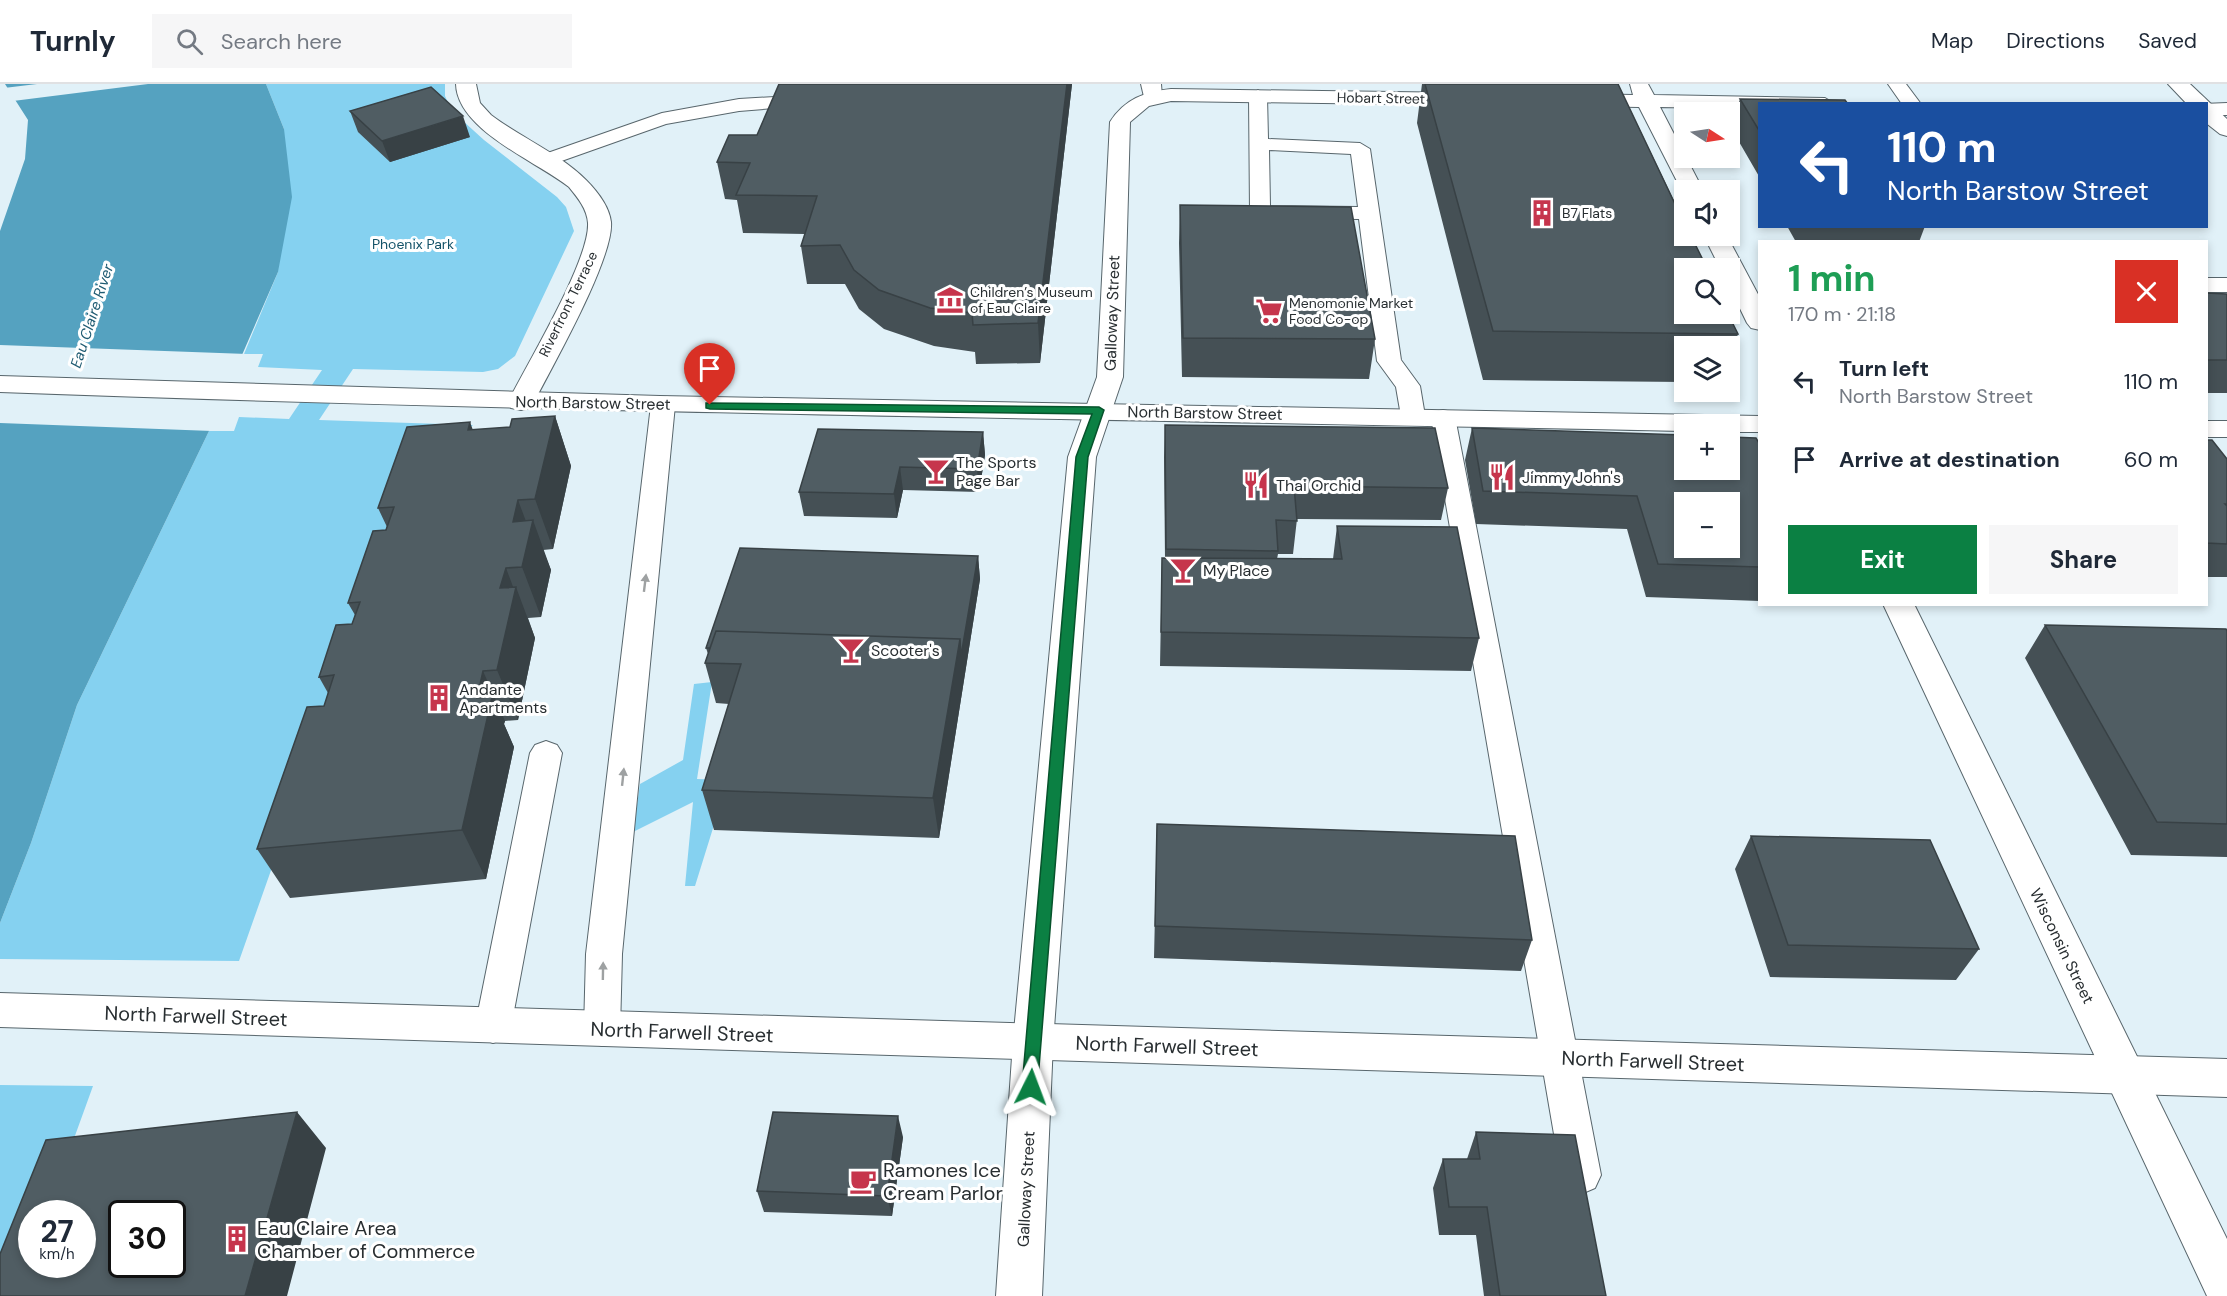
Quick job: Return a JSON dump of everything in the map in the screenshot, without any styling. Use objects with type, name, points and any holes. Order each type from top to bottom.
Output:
[{"type":"street","name":"Riverfront Terrace","points":[[466,84],[469,105],[488,123],[546,160],[591,200],[598,217],[598,240],[592,260],[521,402]]},
{"type":"street","points":[[2178,84],[2197,102]]},
{"type":"street","name":"Hobart Street","points":[[1151,90],[1258,96],[1486,99]]},
{"type":"street","name":"Galloway Street","points":[[1019,1296],[1033,1042],[1082,457],[1110,377],[1120,122],[1129,109],[1151,90]]},
{"type":"street","points":[[1556,100],[1643,93],[1792,102]]},
{"type":"street","points":[[1643,93],[1687,180]]},
{"type":"street","points":[[2208,110],[2227,109]]},
{"type":"street","points":[[2208,112],[2227,130]]},
{"type":"street","points":[[1720,246],[1758,319]]},
{"type":"street","name":"North Barstow Street","points":[[0,384],[521,402],[1099,410],[1758,424]]},
{"type":"street","points":[[2208,429],[2227,429]]},
{"type":"street","name":"Wisconsin Street","points":[[1899,606],[2227,1288]]},
{"type":"street","name":"North Farwell Street","points":[[0,1010],[493,1027],[2227,1078]]},
{"type":"lane","points":[[1897,84],[1910,102]]},
{"type":"lane","points":[[1258,96],[1260,212],[1370,213]]},
{"type":"lane","points":[[546,160],[662,118],[739,105],[792,102]]},
{"type":"lane","points":[[1260,144],[1360,149],[1389,361],[1428,417],[1560,1058],[1586,1203]]},
{"type":"lane","points":[[2208,285],[2227,285]]},
{"type":"lane","points":[[602,1030],[604,954],[663,405]]},
{"type":"lane","points":[[493,1027],[546,753]]},
{"type":"green space","name":"Phoenix Park","points":[[266,84],[445,84],[445,96],[452,111],[484,140],[557,197],[566,207],[574,231],[515,356],[498,369],[483,372],[353,369],[319,420],[473,425],[406,488],[239,961],[0,959],[0,923],[31,843],[77,705],[209,431],[234,431],[239,417],[289,419],[322,370],[258,367],[263,354],[244,354],[278,272],[284,129]]},
{"type":"green space","points":[[712,682],[697,779],[728,780],[695,886],[685,886],[693,802],[633,832],[640,784],[683,760],[694,684]]},
{"type":"green space","points":[[0,1085],[93,1086],[52,1200],[18,1200],[18,1250],[0,1296]]},
{"type":"water","name":"Eau Claire River","points":[[5,84],[266,84],[284,129],[292,197],[278,272],[209,431],[77,705],[31,843],[0,923],[0,231],[25,159],[28,120]]},
{"type":"pier","points":[[37,84],[148,84],[13,101],[4,88]]},
{"type":"pier","points":[[0,345],[247,354],[212,431],[0,423]]},
{"type":"building","points":[[779,84],[1067,84],[1038,323],[973,325],[972,313],[930,308],[879,290],[854,270],[840,245],[801,246],[817,196],[736,195],[750,163],[717,162],[729,135],[757,135]]},
{"type":"building","name":"B7 Flats","points":[[1425,84],[1618,84],[1674,202],[1674,246],[1696,246],[1702,258],[1674,258],[1674,324],[1733,324],[1738,334],[1493,331]]},
{"type":"building","points":[[431,87],[463,116],[382,141],[350,111]]},
{"type":"building","points":[[1740,99],[1845,100],[1846,102],[1758,102],[1758,129]]},
{"type":"building","name":"Menomonie Market Food Co-op","points":[[1180,205],[1351,207],[1375,339],[1183,338]]},
{"type":"building","points":[[2208,293],[2227,294],[2227,360],[2208,360]]},
{"type":"building","name":"Andante Apartments","points":[[555,416],[535,499],[518,500],[513,522],[533,520],[522,567],[506,568],[500,588],[516,587],[497,670],[483,671],[477,698],[492,697],[462,830],[257,849],[307,707],[324,706],[334,675],[319,677],[336,625],[352,624],[360,602],[348,603],[373,531],[386,530],[394,507],[378,508],[407,427],[470,422],[468,430],[510,427],[512,419]]},
{"type":"building","points":[[1165,425],[1435,428],[1448,488],[1294,486],[1297,521],[1276,520],[1278,551],[1166,549]]},
{"type":"building","points":[[1472,428],[1674,435],[1674,480],[1740,480],[1740,437],[1756,438],[1758,442],[1758,567],[1658,564],[1637,496],[1483,491]]},
{"type":"building","points":[[818,429],[983,432],[977,469],[900,467],[894,494],[799,492]]},
{"type":"building","points":[[2208,440],[2212,440],[2227,459],[2227,504],[2225,504],[2227,506],[2227,544],[2208,543]]},
{"type":"building","points":[[1337,526],[1457,527],[1479,638],[1161,632],[1162,558],[1342,559]]},
{"type":"building","points":[[740,548],[978,556],[961,656],[960,639],[716,631],[710,648],[706,648]]},
{"type":"building","points":[[2045,625],[2226,629],[2227,824],[2157,822]]},
{"type":"building","points":[[716,631],[960,639],[933,798],[702,790],[741,664],[705,663]]},
{"type":"building","points":[[1157,824],[1515,836],[1532,940],[1155,926]]},
{"type":"building","points":[[1751,836],[1930,840],[1979,949],[1788,945]]},
{"type":"building","points":[[297,1112],[245,1296],[0,1296],[0,1254],[18,1209],[18,1278],[96,1278],[96,1200],[22,1200],[46,1140]]},
{"type":"building","points":[[773,1112],[898,1116],[887,1196],[757,1191]]},
{"type":"building","points":[[1476,1132],[1575,1135],[1606,1296],[1500,1296],[1487,1207],[1449,1207],[1443,1159],[1480,1159]]},
{"type":"place","name":"B7 Flats","points":[[1542,213]]},
{"type":"place","name":"Children’s Museum of Eau Claire","points":[[950,300]]},
{"type":"place","name":"Menomonie Market Food Co-op","points":[[1269,311]]},
{"type":"place","name":"The Sports Page Bar","points":[[936,471]]},
{"type":"place","name":"Jimmy John's","points":[[1502,477]]},
{"type":"place","name":"Thai Orchid","points":[[1256,485]]},
{"type":"place","name":"My Place","points":[[1183,570]]},
{"type":"place","name":"Scooter's","points":[[851,650]]},
{"type":"place","name":"Andante Apartments","points":[[439,698]]},
{"type":"place","name":"Ramones Ice Cream Parlor","points":[[863,1181]]},
{"type":"place","name":"Eau Claire Area Chamber of Commerce","points":[[237,1239]]},
{"type":"route","points":[[710,405],[1099,410],[1082,457],[1054,777],[1031,1087]]}]
